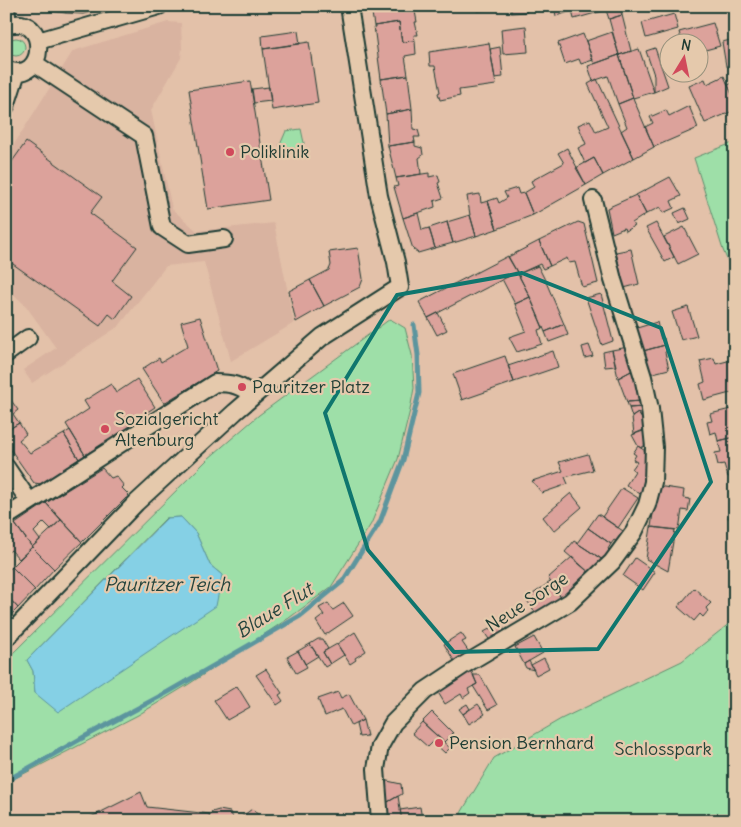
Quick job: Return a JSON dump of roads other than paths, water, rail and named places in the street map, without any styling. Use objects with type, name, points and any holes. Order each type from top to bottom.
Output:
[{"type":"street","points":[[38,40],[159,6]]},
{"type":"street","points":[[6,638],[136,504],[253,396],[322,338],[400,287],[396,262],[379,196],[349,6]]},
{"type":"street","points":[[6,7],[7,26],[23,25],[30,29],[38,40],[40,48],[34,63],[23,70],[12,70],[6,106]]},
{"type":"street","points":[[34,63],[144,136],[162,227],[188,244],[224,239]]},
{"type":"street","name":"Neue Sorge","points":[[380,821],[376,769],[380,746],[393,723],[425,691],[464,665],[570,602],[612,562],[634,532],[647,505],[653,482],[654,447],[650,409],[635,347],[613,280],[593,200]]},
{"type":"street","points":[[6,354],[28,338]]},
{"type":"street","points":[[6,518],[29,501],[215,383],[231,383],[243,388],[253,396]]},
{"type":"street","points":[[6,467],[29,501]]},
{"type":"water","name":"Pauritzer Teich","points":[[181,517],[196,533],[210,565],[222,575],[216,606],[58,712],[35,693],[33,671],[27,660],[167,518]]},
{"type":"waterway","name":"Blaue Flut","points":[[6,781],[168,692],[300,616],[343,581],[380,522],[403,460],[419,393],[418,355],[414,325]]},
{"type":"place","name":"Poliklinik","points":[[230,152]]},
{"type":"place","name":"Pauritzer Platz","points":[[242,387]]},
{"type":"place","name":"Sozialgericht Altenburg","points":[[105,429]]},
{"type":"place","name":"Pension Bernhard","points":[[439,743]]},
{"type":"park label","name":"Schlosspark","points":[[663,749]]}]
